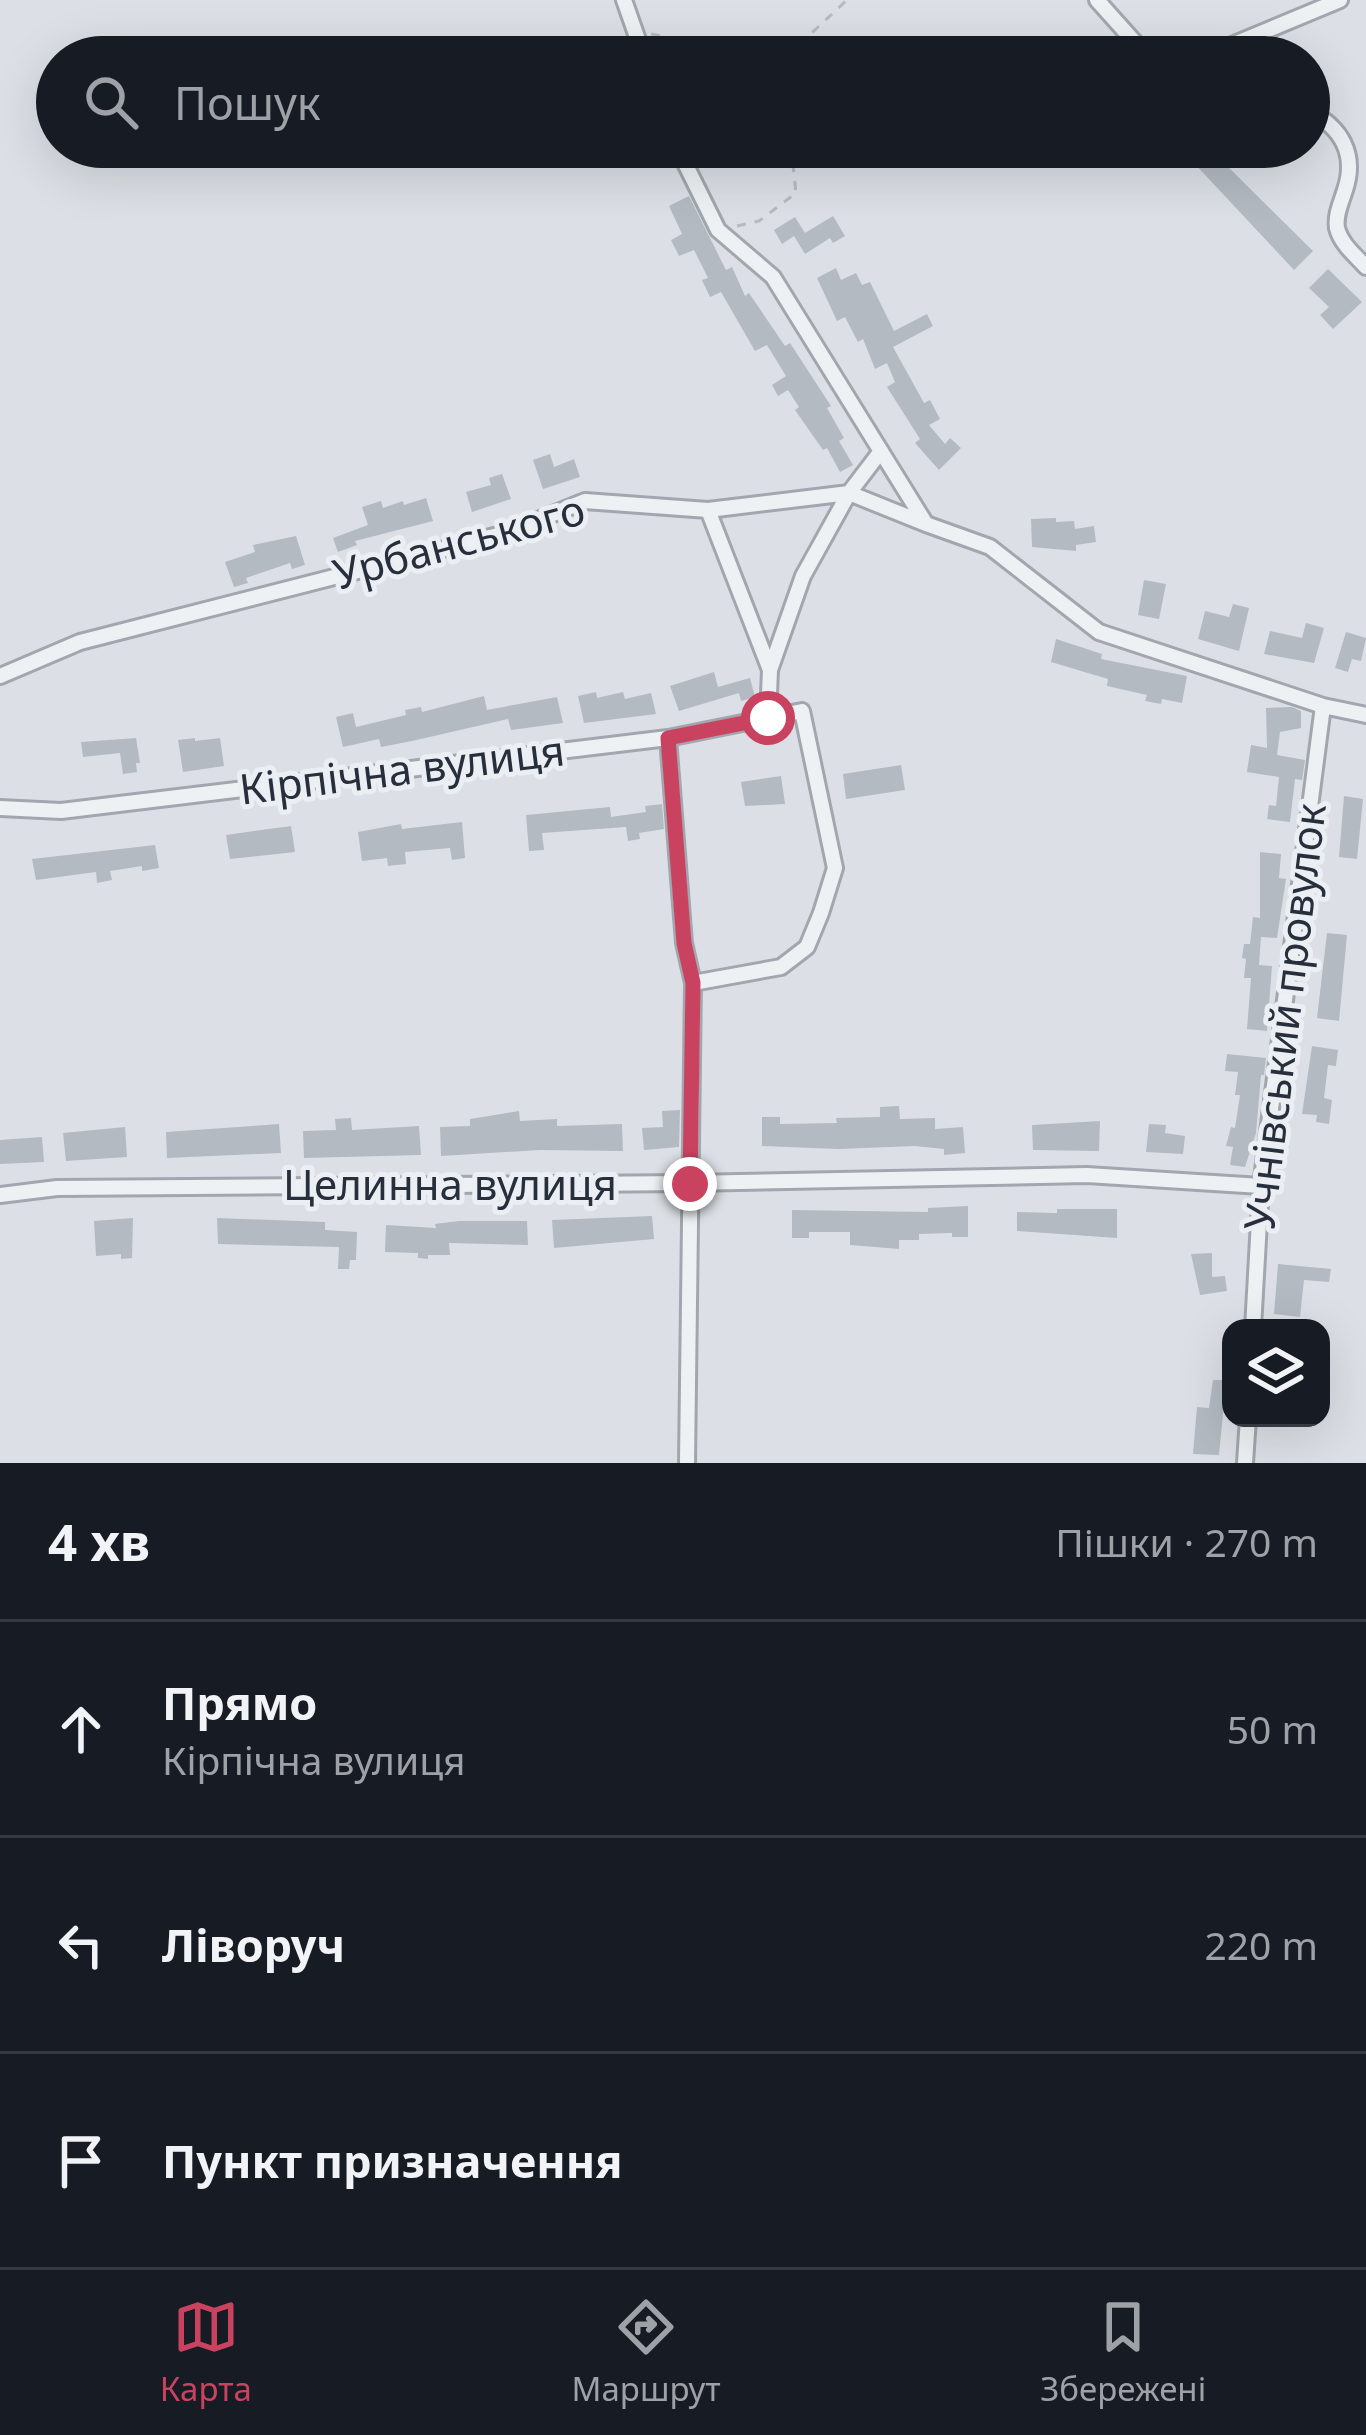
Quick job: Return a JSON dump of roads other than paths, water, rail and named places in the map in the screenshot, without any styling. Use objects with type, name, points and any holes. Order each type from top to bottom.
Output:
[{"type":"street","points":[[624,0],[636,36]]},
{"type":"street","points":[[1097,0],[1129,36]]},
{"type":"street","points":[[1253,36],[1340,0]]},
{"type":"street","points":[[1330,123],[1345,140],[1349,162],[1337,230],[1366,267]]},
{"type":"street","points":[[687,168],[718,230],[773,277],[926,524]]},
{"type":"street","points":[[768,718],[770,670],[802,576],[849,493],[881,451]]},
{"type":"street","name":"Урбанського","points":[[0,676],[80,642],[506,533],[586,501],[708,510],[849,493],[990,547],[1099,632],[1324,706],[1366,715]]},
{"type":"street","points":[[708,510],[770,670]]},
{"type":"street","name":"Учнівський провулок","points":[[1254,1319],[1261,1186],[1324,706]]},
{"type":"street","name":"Кiрпiчна вулиця","points":[[0,808],[61,812],[668,738],[802,711],[835,868],[821,913],[807,947],[781,967],[693,983]]},
{"type":"street","points":[[668,738],[684,943],[693,983],[687,1463]]},
{"type":"street","name":"Целинна вулиця","points":[[0,1195],[57,1188],[690,1184],[1087,1175],[1261,1186]]},
{"type":"street","points":[[1245,1463],[1247,1427]]}]
